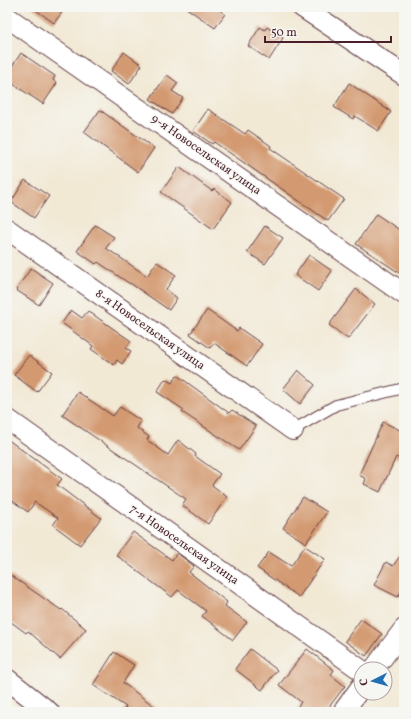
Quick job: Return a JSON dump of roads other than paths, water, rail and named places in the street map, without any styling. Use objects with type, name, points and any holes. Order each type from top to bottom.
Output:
[{"type":"street","points":[[302,7],[404,75]]},
{"type":"street","name":"9-я Новосельская улица","points":[[7,17],[404,294]]},
{"type":"street","name":"8-я Новосельская улица","points":[[7,229],[293,430]]},
{"type":"street","name":"7-я Новосельская улица","points":[[7,419],[353,664]]},
{"type":"street","points":[[380,661],[404,629]]},
{"type":"street","points":[[7,679],[49,712]]},
{"type":"street","points":[[343,712],[353,698]]},
{"type":"lane","points":[[293,430],[336,405],[404,388]]}]
